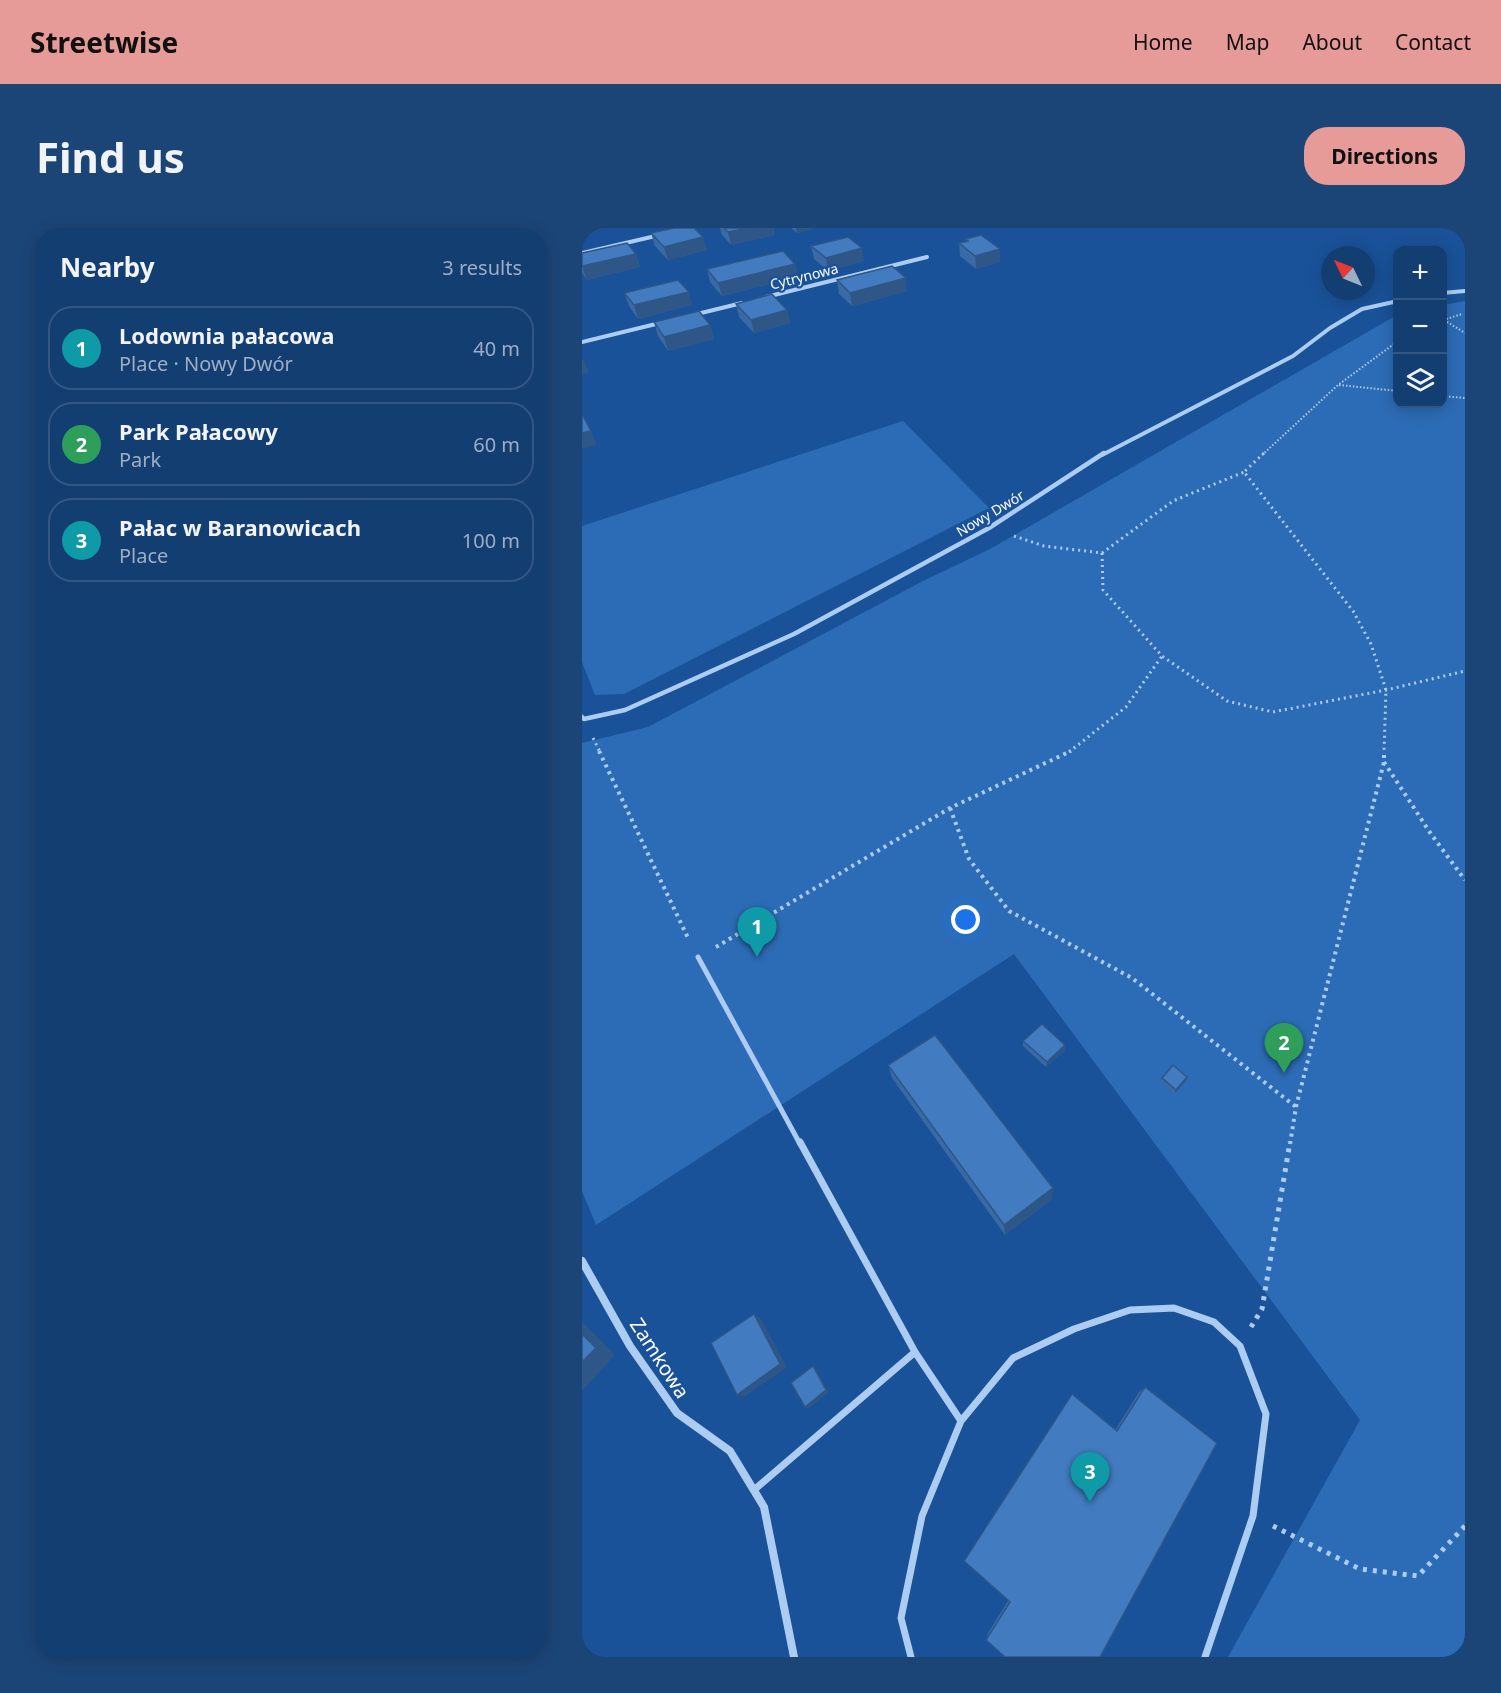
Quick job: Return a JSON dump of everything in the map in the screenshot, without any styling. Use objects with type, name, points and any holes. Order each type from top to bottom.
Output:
[{"type":"street","points":[[582,253],[671,233]]},
{"type":"street","name":"Cytrynowa","points":[[766,297],[927,257]]},
{"type":"street","points":[[1447,293],[1465,291]]},
{"type":"street","name":"Nowy Dwór","points":[[583,718],[625,710],[794,634],[989,528],[1113,448],[1293,356],[1330,328],[1362,309],[1393,302]]},
{"type":"street","points":[[685,317],[743,303]]},
{"type":"street","points":[[582,342],[662,322]]},
{"type":"street","points":[[698,957],[915,1352],[961,1421]]},
{"type":"street","name":"Zamkowa","points":[[582,1262],[630,1346],[677,1413],[730,1451],[764,1507],[794,1657]]},
{"type":"street","points":[[911,1657],[901,1618],[922,1516],[961,1421],[1013,1359],[1074,1329],[1130,1310],[1174,1308],[1214,1322],[1240,1346],[1266,1414],[1253,1516],[1205,1657]]},
{"type":"street","points":[[754,1490],[915,1352]]},
{"type":"path","points":[[1447,319],[1465,313]]},
{"type":"path","points":[[1447,322],[1465,333]]},
{"type":"path","points":[[989,528],[1044,546],[1102,553],[1173,501],[1244,472],[1338,385],[1393,345]]},
{"type":"path","points":[[1338,385],[1393,390]]},
{"type":"path","points":[[1447,396],[1465,398]]},
{"type":"path","points":[[1240,1346],[1262,1309],[1296,1107],[1384,762],[1386,690],[1371,644],[1353,611],[1244,472]]},
{"type":"path","points":[[1102,553],[1103,590],[1162,656],[1227,701],[1273,712],[1386,690],[1465,671]]},
{"type":"path","points":[[583,718],[698,957],[950,808],[1068,753],[1126,707],[1162,656]]},
{"type":"path","points":[[1384,762],[1431,834],[1465,880]]},
{"type":"path","points":[[950,808],[969,859],[1009,911],[1132,978],[1296,1107]]},
{"type":"path","points":[[1253,1516],[1360,1569],[1418,1576],[1465,1526]]},
{"type":"shaded area","points":[[1465,301],[1465,1657],[1228,1657],[1360,1420],[1014,954],[596,1225],[582,1191],[582,743],[648,727],[923,581],[990,549],[1393,317],[1393,408],[1447,408],[1447,304]]},
{"type":"shaded area","points":[[903,421],[989,508],[624,694],[595,695],[582,662],[582,526]]},
{"type":"building","points":[[674,228],[694,228],[703,237],[664,247],[651,233]]},
{"type":"building","points":[[724,228],[748,228],[728,232]]},
{"type":"building","points":[[981,235],[1000,249],[975,256],[959,243]]},
{"type":"building","points":[[848,237],[862,248],[826,258],[811,246]]},
{"type":"building","points":[[627,243],[636,254],[582,266],[582,253]]},
{"type":"building","points":[[783,251],[795,264],[718,283],[707,269]]},
{"type":"building","points":[[892,266],[906,278],[850,293],[837,280]]},
{"type":"building","points":[[678,280],[689,292],[634,305],[624,293]]},
{"type":"building","points":[[772,294],[787,310],[751,320],[736,304]]},
{"type":"building","points":[[699,311],[710,325],[664,337],[654,322]]},
{"type":"building","points":[[583,416],[591,431],[582,433]]},
{"type":"building","points":[[1042,1024],[1065,1045],[1047,1062],[1023,1041]]},
{"type":"building","points":[[935,1035],[1053,1188],[1004,1225],[888,1065]]},
{"type":"building","points":[[1173,1065],[1187,1077],[1176,1090],[1162,1078]]},
{"type":"building","points":[[754,1314],[780,1364],[737,1395],[711,1343]]},
{"type":"building","points":[[582,1334],[596,1348],[582,1362]]},
{"type":"building","points":[[813,1366],[826,1390],[805,1407],[791,1383]]},
{"type":"building","points":[[1145,1387],[1217,1443],[1100,1657],[1005,1657],[986,1640],[1010,1602],[964,1561],[1072,1394],[1117,1431]]},
{"type":"place","name":"Lodownia pałacowa","points":[[757,957]]},
{"type":"place","name":"Park Pałacowy","points":[[1284,1073]]},
{"type":"place","name":"Pałac w Baranowicach","points":[[1090,1502]]}]
